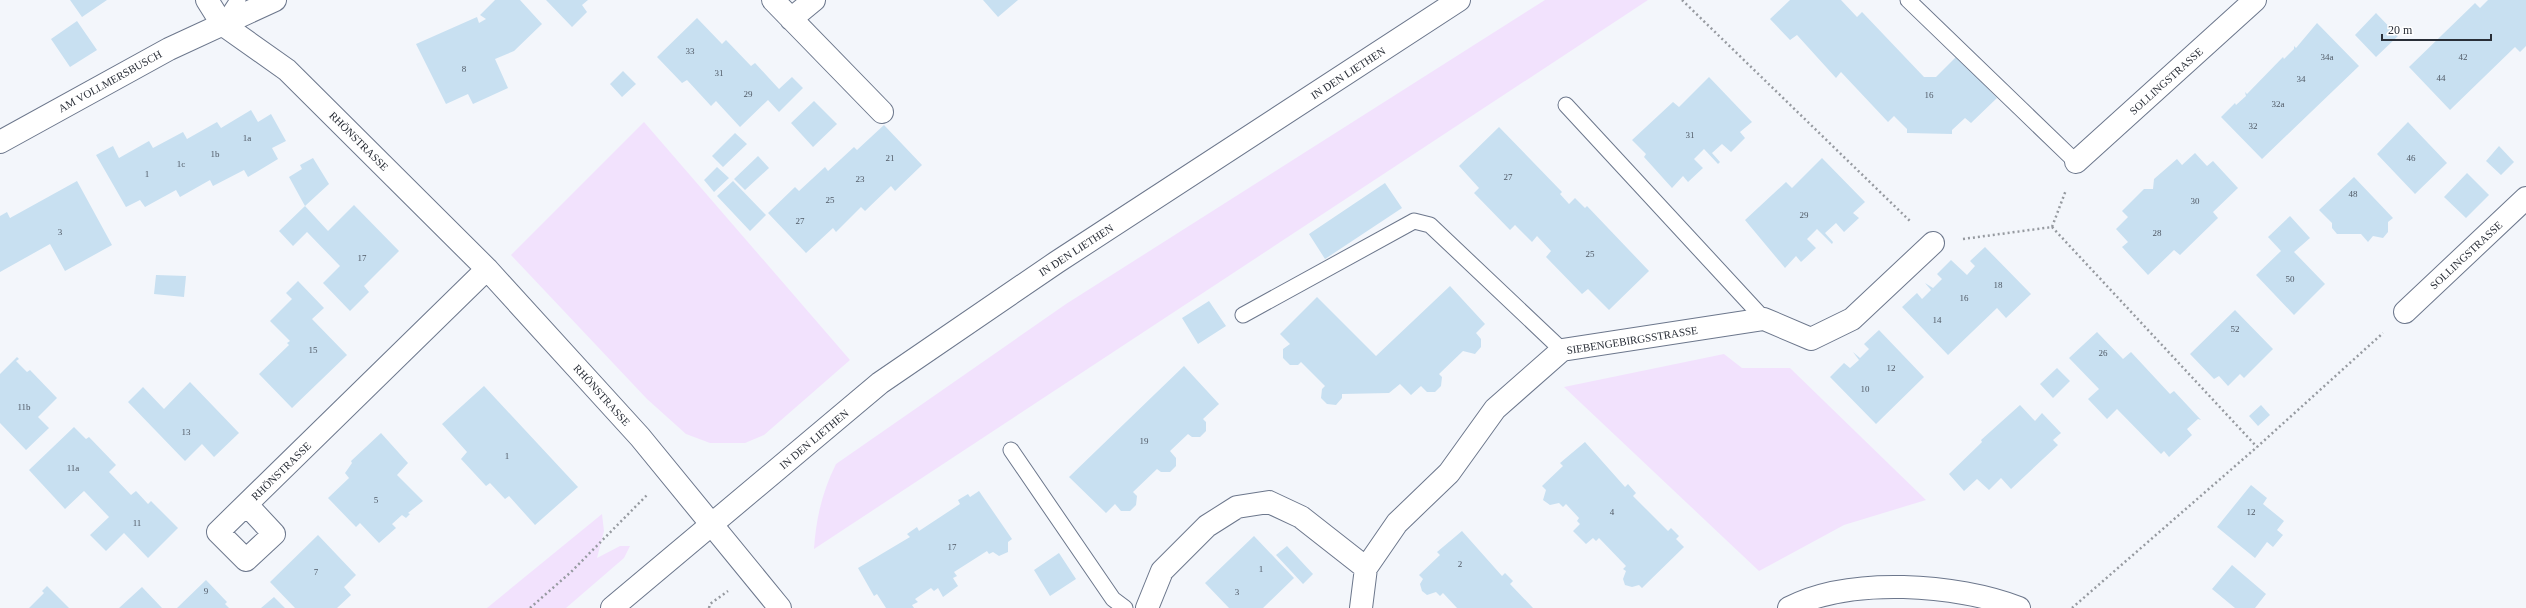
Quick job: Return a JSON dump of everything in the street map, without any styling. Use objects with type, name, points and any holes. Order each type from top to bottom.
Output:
[{"type":"street","points":[[207,0],[222,24]]},
{"type":"street","name":"AM VOLLMERSBUSCH","points":[[0,142],[169,49],[275,0]]},
{"type":"street","points":[[773,0],[882,112]]},
{"type":"street","points":[[791,18],[814,0]]},
{"type":"street","name":"IN DEN LIETHEN","points":[[612,608],[880,383],[1057,262],[1459,0]]},
{"type":"street","name":"SOLLINGSTRASSE","points":[[2076,162],[2255,0]]},
{"type":"street","name":"RHÖNSTRASSE","points":[[222,24],[287,70],[487,269],[640,437],[780,608]]},
{"type":"street","name":"SOLLINGSTRASSE","points":[[2405,312],[2526,198]]},
{"type":"street","points":[[1764,319],[1810,339],[1852,319],[1933,243]]},
{"type":"street","name":"RHÖNSTRASSE","points":[[247,505],[487,269]]},
{"type":"street","name":"SIEBENGEBIRGSSTRASSE","points":[[1361,608],[1366,568],[1397,523],[1449,473],[1495,409],[1562,350],[1764,319]]},
{"type":"street","points":[[1147,608],[1162,570],[1207,526],[1237,507],[1269,502],[1301,517],[1366,568]]},
{"type":"street","points":[[1789,608],[1823,595],[1870,586],[1953,591],[2019,608]]},
{"type":"lane","points":[[222,24],[238,0]]},
{"type":"lane","points":[[1908,0],[2076,162]]},
{"type":"lane","points":[[1566,105],[1764,319]]},
{"type":"lane","points":[[1243,315],[1414,221],[1430,225],[1562,350]]},
{"type":"lane","points":[[1011,450],[1113,600],[1125,608]]},
{"type":"path","points":[[1682,0],[1933,243],[2052,228]]},
{"type":"path","points":[[2052,228],[2076,162]]},
{"type":"path","points":[[2052,228],[2257,447]]},
{"type":"path","points":[[2072,608],[2257,447],[2405,312]]},
{"type":"path","points":[[530,608],[571,572],[669,472]]},
{"type":"shaded area","points":[[1545,0],[1648,0],[814,549],[820,506],[836,464],[1066,304]]},
{"type":"shaded area","points":[[644,122],[850,360],[764,435],[745,443],[710,443],[686,434],[647,399],[511,255]]},
{"type":"shaded area","points":[[1724,354],[1742,368],[1790,368],[1926,500],[1844,525],[1759,571],[1564,387]]},
{"type":"shaded area","points":[[602,514],[604,531],[597,558],[620,546],[630,546],[624,558],[566,608],[487,608]]},
{"type":"building","points":[[70,0],[107,0],[82,17]]},
{"type":"building","points":[[495,0],[520,0],[542,24],[514,51],[495,59],[508,88],[473,104],[468,94],[446,104],[416,44],[477,17],[479,23],[486,19],[480,15]]},
{"type":"building","points":[[546,0],[588,0],[582,5],[587,12],[572,27]]},
{"type":"building","points":[[983,0],[1018,0],[998,17]]},
{"type":"building","points":[[1790,0],[1841,0],[1857,17],[1862,12],[1924,77],[1936,77],[1957,56],[1997,98],[1971,123],[1965,118],[1952,130],[1952,134],[1907,133],[1907,129],[1894,116],[1888,122],[1841,72],[1836,78],[1797,35],[1790,40],[1770,19]]},
{"type":"building","points":[[2488,0],[2526,0],[2526,46],[2520,52],[2515,47],[2450,110],[2409,67],[2475,3],[2480,8]]},
{"type":"building","points":[[2376,13],[2398,36],[2376,57],[2355,35]]},
{"type":"building","points":[[697,18],[722,44],[726,40],[751,66],[755,63],[779,89],[792,77],[803,88],[779,112],[768,100],[740,127],[716,101],[711,106],[687,80],[682,83],[657,57]]},
{"type":"building","points":[[77,21],[97,50],[70,67],[51,39]]},
{"type":"building","points":[[2317,23],[2359,66],[2262,159],[2221,117],[2235,103],[2236,105],[2246,96],[2245,92],[2247,94],[2283,57],[2284,59],[2294,49],[2294,46],[2296,48]]},
{"type":"building","points":[[623,71],[636,84],[622,97],[610,84]]},
{"type":"building","points":[[1709,77],[1752,122],[1740,132],[1745,138],[1731,152],[1722,144],[1712,153],[1720,162],[1718,164],[1704,149],[1694,159],[1703,168],[1688,182],[1683,176],[1672,188],[1644,157],[1646,154],[1632,140],[1673,102],[1679,107]]},
{"type":"building","points":[[814,101],[837,124],[813,147],[791,123]]},
{"type":"building","points":[[251,110],[258,122],[271,114],[286,141],[272,148],[278,159],[248,177],[244,170],[213,186],[210,180],[180,197],[176,190],[145,207],[140,200],[126,207],[96,155],[113,146],[119,158],[149,141],[153,148],[183,132],[187,139],[217,122],[221,128]]},
{"type":"building","points":[[2408,122],[2447,163],[2415,194],[2377,154]]},
{"type":"building","points":[[884,125],[922,165],[895,191],[891,186],[865,211],[861,207],[836,232],[833,228],[806,253],[768,213],[795,187],[799,191],[825,167],[828,171],[854,147],[857,150]]},
{"type":"building","points":[[1499,127],[1562,192],[1560,194],[1569,204],[1575,198],[1585,208],[1587,206],[1649,271],[1609,310],[1588,289],[1582,294],[1546,257],[1551,251],[1537,236],[1532,242],[1515,225],[1510,230],[1474,193],[1479,188],[1459,166]]},
{"type":"building","points":[[735,133],[747,144],[723,167],[712,156]]},
{"type":"building","points":[[2499,146],[2514,162],[2501,175],[2486,161]]},
{"type":"building","points":[[2195,153],[2207,166],[2213,161],[2238,188],[2213,212],[2218,218],[2180,255],[2174,250],[2148,275],[2122,247],[2128,242],[2116,229],[2128,217],[2122,211],[2144,189],[2153,189],[2154,179],[2177,159],[2182,165]]},
{"type":"building","points":[[758,156],[769,168],[745,190],[734,179]]},
{"type":"building","points":[[313,158],[329,184],[305,206],[289,177],[302,169],[300,165]]},
{"type":"building","points":[[1822,158],[1865,202],[1853,213],[1859,218],[1844,232],[1836,223],[1825,233],[1833,242],[1832,244],[1817,229],[1807,239],[1816,248],[1801,262],[1796,256],[1785,268],[1745,220],[1786,182],[1792,188]]},
{"type":"building","points":[[717,167],[729,178],[714,192],[704,180]]},
{"type":"building","points":[[2467,173],[2489,195],[2466,218],[2444,197]]},
{"type":"building","points":[[2354,177],[2393,218],[2388,222],[2388,232],[2383,238],[2373,236],[2368,242],[2361,234],[2337,234],[2332,228],[2332,223],[2319,210]]},
{"type":"building","points":[[77,181],[112,245],[65,271],[50,244],[0,272],[0,216],[7,212],[10,218]]},
{"type":"building","points":[[733,181],[766,215],[750,231],[717,196]]},
{"type":"building","points":[[1385,183],[1402,208],[1325,259],[1309,234]]},
{"type":"building","points":[[354,205],[399,251],[364,286],[369,292],[350,311],[323,283],[340,266],[307,232],[293,246],[279,231],[305,206],[328,231]]},
{"type":"building","points":[[2290,216],[2310,238],[2294,252],[2325,284],[2294,315],[2256,275],[2281,251],[2268,237]]},
{"type":"building","points":[[1985,247],[2031,294],[2006,318],[1997,308],[1948,355],[1902,307],[1917,293],[1922,299],[1931,290],[1925,283],[1933,288],[1942,279],[1937,274],[1951,260],[1967,275],[1975,266],[1970,261]]},
{"type":"building","points":[[156,275],[186,276],[184,297],[154,294]]},
{"type":"building","points":[[298,281],[324,308],[312,319],[347,355],[292,408],[259,374],[289,345],[287,343],[290,341],[270,321],[292,299],[286,293]]},
{"type":"building","points":[[1450,286],[1485,324],[1476,333],[1481,339],[1481,347],[1475,354],[1463,351],[1439,374],[1442,377],[1441,386],[1435,392],[1427,392],[1421,386],[1411,395],[1400,384],[1389,393],[1342,394],[1342,398],[1336,405],[1327,404],[1321,398],[1322,389],[1325,386],[1301,362],[1298,365],[1290,365],[1283,358],[1283,349],[1290,344],[1280,334],[1317,297],[1376,356]]},
{"type":"building","points":[[1209,301],[1226,326],[1198,344],[1182,318]]},
{"type":"building","points":[[2235,310],[2273,349],[2244,378],[2240,374],[2228,386],[2219,376],[2214,379],[2190,354]]},
{"type":"building","points":[[1879,330],[1924,377],[1876,424],[1830,377],[1844,363],[1850,368],[1859,360],[1853,352],[1860,358],[1869,349],[1864,344]]},
{"type":"building","points":[[2097,332],[2123,359],[2131,352],[2170,394],[2174,391],[2201,420],[2198,419],[2187,429],[2192,435],[2169,457],[2164,451],[2161,454],[2117,409],[2107,419],[2088,399],[2099,389],[2069,358]]},
{"type":"building","points":[[17,357],[19,359],[16,361],[27,372],[30,370],[57,398],[38,417],[49,428],[26,450],[0,423],[0,374]]},
{"type":"building","points":[[1184,366],[1219,404],[1203,419],[1206,422],[1206,431],[1200,437],[1192,437],[1188,434],[1170,451],[1176,458],[1176,466],[1170,472],[1161,472],[1157,469],[1133,492],[1137,496],[1136,505],[1130,511],[1121,511],[1115,504],[1106,513],[1069,477]]},
{"type":"building","points":[[2057,368],[2070,381],[2053,398],[2040,384]]},
{"type":"building","points":[[190,382],[239,433],[214,457],[202,444],[185,461],[128,402],[143,387],[164,409]]},
{"type":"building","points":[[484,386],[578,487],[535,525],[509,496],[505,499],[490,483],[486,486],[461,459],[467,452],[442,424]]},
{"type":"building","points":[[2020,405],[2035,421],[2042,413],[2061,433],[2053,440],[2058,445],[2011,489],[2001,478],[1989,490],[1977,479],[1964,491],[1949,474],[1982,442],[1981,440]]},
{"type":"building","points":[[2261,405],[2270,415],[2258,426],[2249,416]]},
{"type":"building","points":[[74,427],[86,439],[89,437],[116,465],[109,472],[131,495],[136,491],[148,504],[151,501],[178,528],[148,558],[124,533],[106,551],[90,535],[109,517],[84,491],[65,509],[29,470]]},
{"type":"building","points":[[381,433],[408,463],[397,475],[423,501],[408,513],[410,514],[406,518],[402,515],[392,524],[396,528],[379,543],[360,523],[356,527],[328,498],[349,478],[345,473],[352,463],[351,461]]},
{"type":"building","points":[[1585,442],[1625,487],[1628,484],[1636,493],[1633,496],[1668,531],[1671,528],[1679,536],[1676,539],[1684,547],[1642,588],[1639,585],[1632,587],[1625,585],[1623,579],[1626,571],[1623,569],[1626,566],[1599,538],[1596,541],[1593,538],[1586,544],[1573,531],[1580,524],[1577,521],[1579,518],[1566,504],[1563,507],[1559,503],[1550,505],[1543,500],[1546,490],[1542,486],[1563,466],[1560,463]]},
{"type":"building","points":[[2251,485],[2267,498],[2263,504],[2284,521],[2277,530],[2283,535],[2273,547],[2267,542],[2255,558],[2217,527]]},
{"type":"building","points":[[979,491],[1012,539],[1008,542],[1008,552],[999,556],[993,552],[989,554],[987,551],[954,572],[957,576],[953,578],[958,586],[943,597],[938,588],[934,591],[931,588],[915,599],[918,602],[912,605],[914,608],[886,608],[877,594],[874,596],[858,568],[910,537],[907,534],[917,527],[919,531],[960,504],[958,500],[968,494],[970,497]]},
{"type":"building","points":[[1462,531],[1502,576],[1505,573],[1513,581],[1510,584],[1533,608],[1457,608],[1443,593],[1440,596],[1436,592],[1427,595],[1422,591],[1420,584],[1423,579],[1419,575],[1440,555],[1437,552]]},
{"type":"building","points":[[318,535],[356,575],[344,587],[351,595],[337,608],[295,608],[270,582]]},
{"type":"building","points":[[1254,536],[1294,578],[1263,608],[1229,608],[1205,583]]},
{"type":"building","points":[[1287,546],[1313,574],[1303,584],[1276,555]]},
{"type":"building","points":[[1059,553],[1076,579],[1050,596],[1034,570]]},
{"type":"building","points":[[2232,565],[2266,594],[2255,608],[2235,608],[2212,589]]},
{"type":"building","points":[[206,580],[227,602],[225,604],[229,608],[177,608]]},
{"type":"building","points":[[47,586],[69,608],[29,608],[44,593],[42,591]]},
{"type":"building","points":[[142,587],[162,608],[119,608]]},
{"type":"building","points":[[274,597],[285,608],[261,608]]}]
